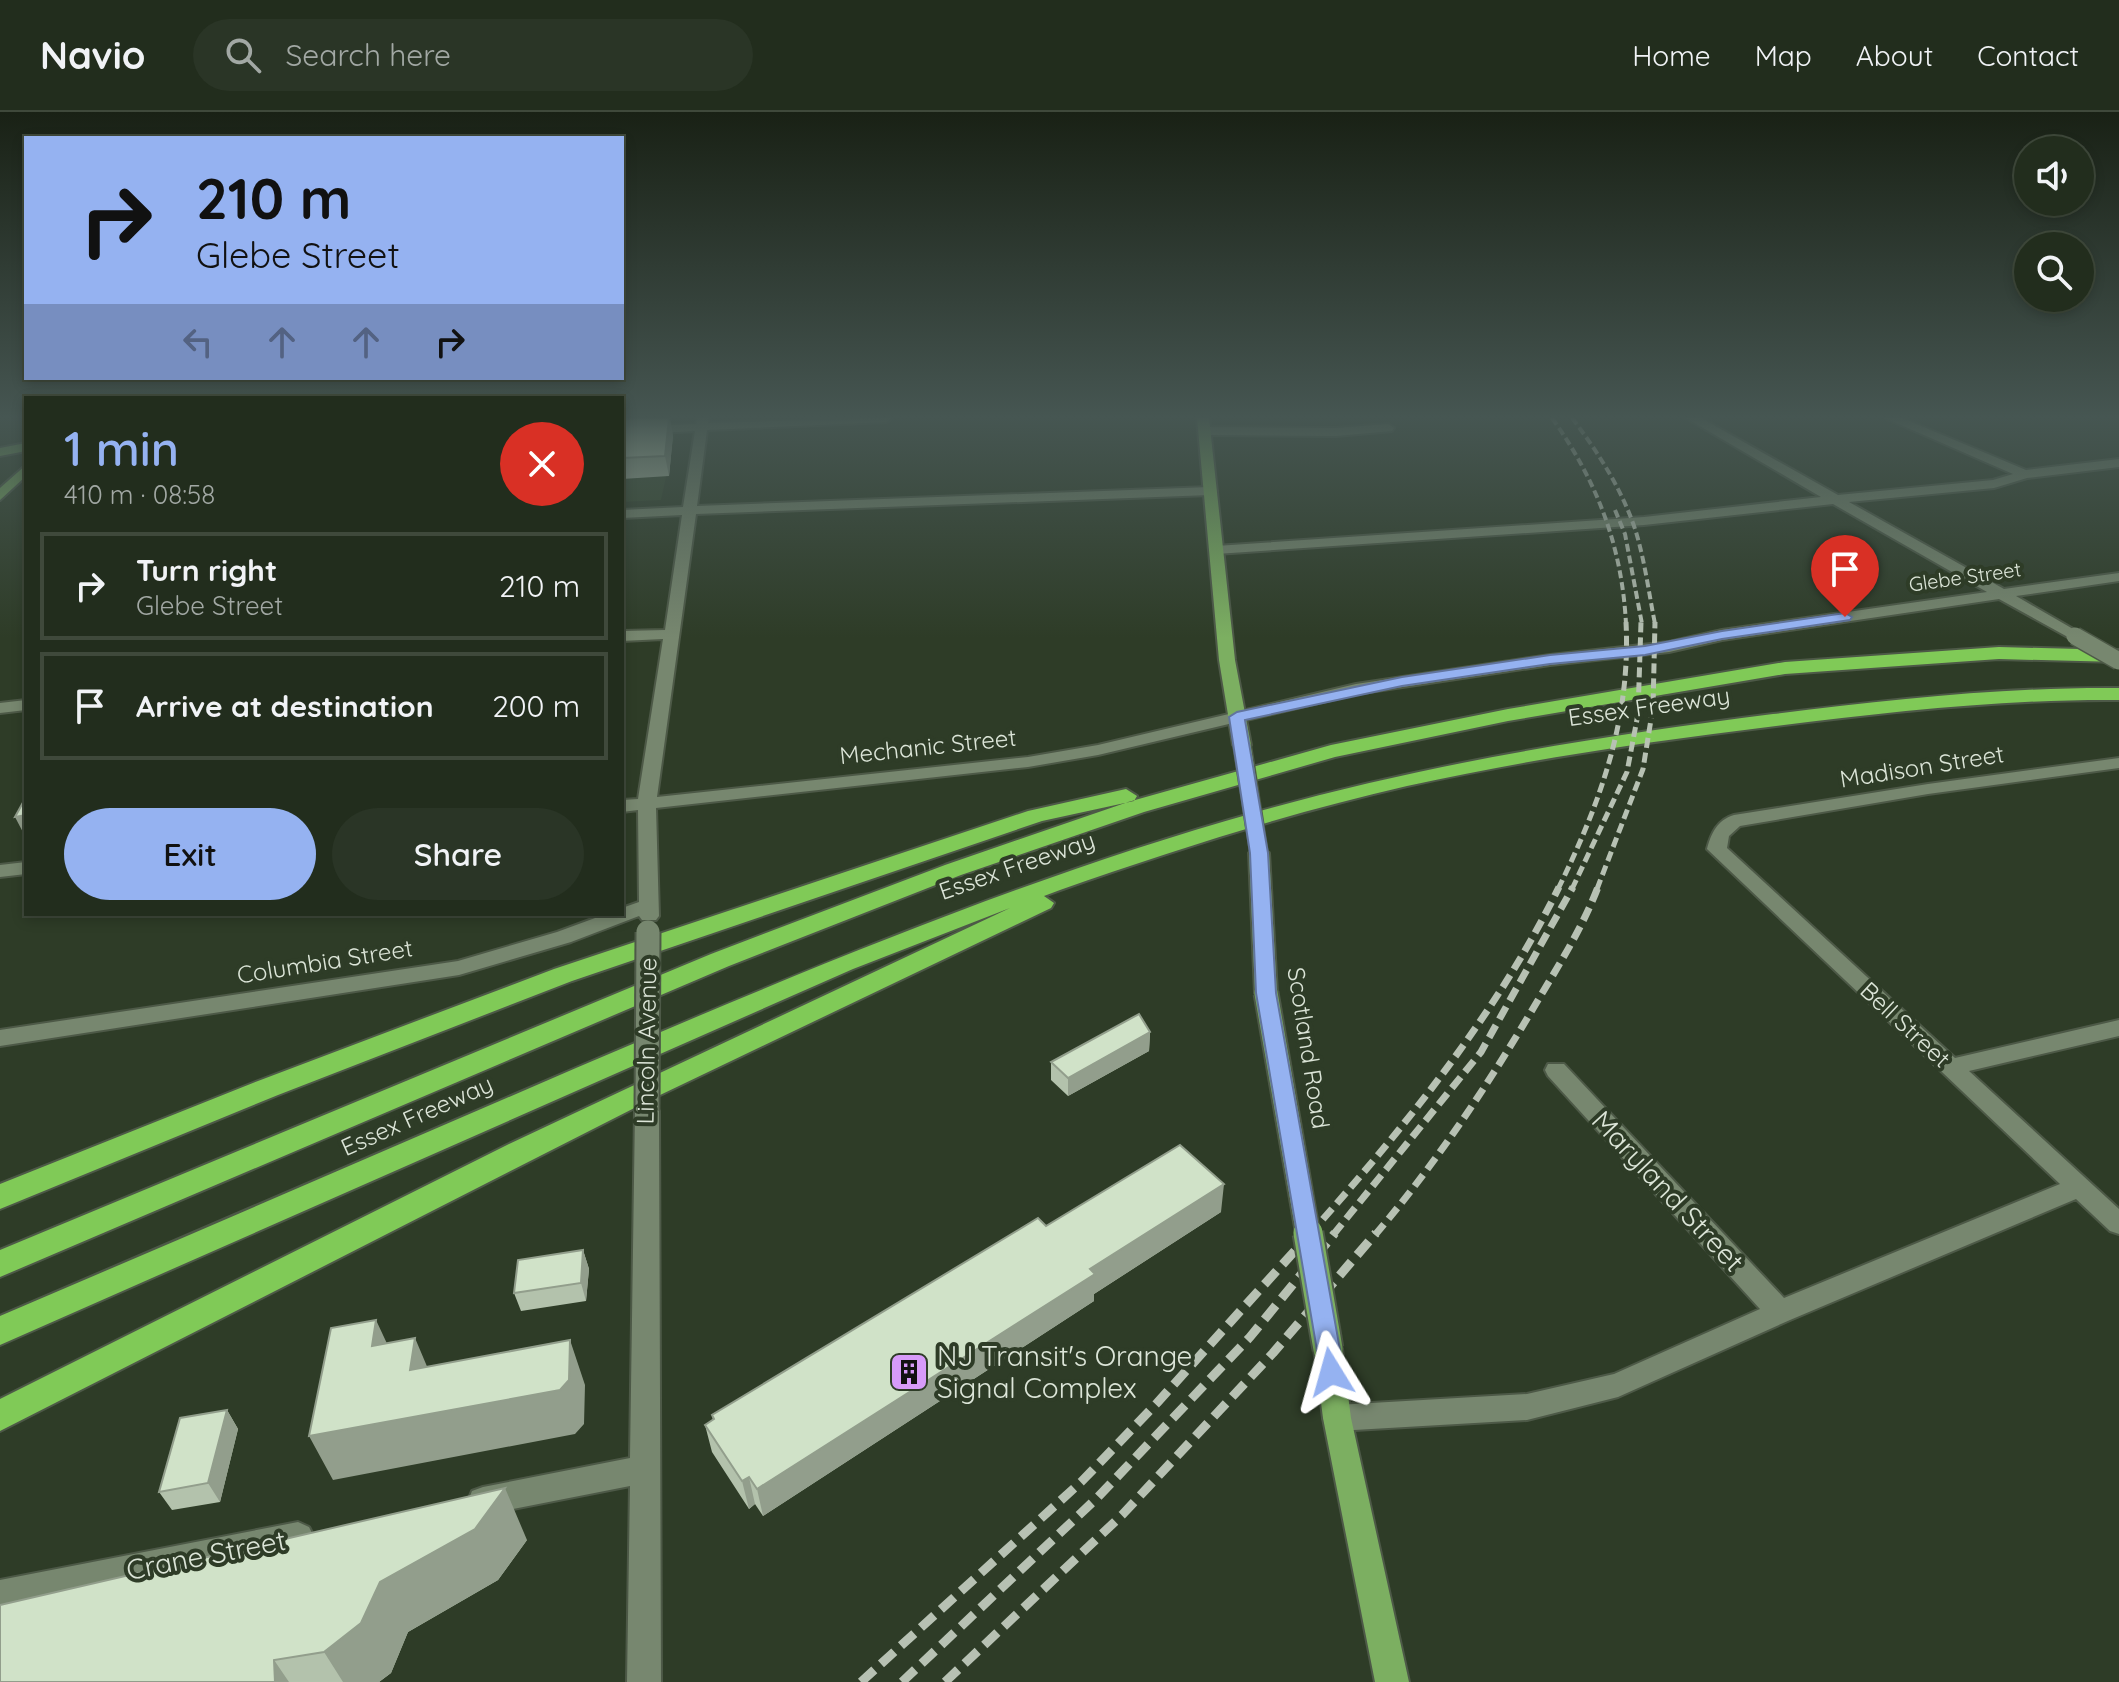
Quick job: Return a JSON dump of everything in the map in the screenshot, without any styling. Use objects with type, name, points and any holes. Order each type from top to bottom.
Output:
[{"type":"highway","name":"Essex Freeway","points":[[0,1264],[778,937],[953,870],[1136,807],[1331,751],[1508,715],[1785,668],[1999,653],[2119,659]]},
{"type":"highway","name":"Essex Freeway","points":[[0,1331],[844,963],[985,907],[1160,849],[1407,780],[1566,750],[1699,729],[1927,701],[2119,694]]},
{"type":"highway","points":[[0,1197],[283,1082],[563,975],[1036,816],[1331,751]]},
{"type":"highway","points":[[0,1416],[307,1258],[762,1035],[1160,849]]},
{"type":"main road","name":"Scotland Road","points":[[1210,491],[1227,660],[1259,853],[1266,993],[1328,1349],[1337,1418],[1392,1682]]},
{"type":"street","name":"Lincoln Avenue","points":[[647,1677],[647,803],[692,491]]},
{"type":"street","points":[[624,514],[925,499],[1201,491]]},
{"type":"street","points":[[1821,491],[1999,595],[2119,659]]},
{"type":"street","points":[[1216,550],[1630,522],[1922,491]]},
{"type":"street","name":"Glebe Street","points":[[1237,717],[1356,689],[1550,660],[1612,655],[1722,635],[2119,577]]},
{"type":"street","points":[[624,636],[669,634]]},
{"type":"street","points":[[0,708],[24,705]]},
{"type":"street","name":"Mechanic Street","points":[[624,806],[1028,762],[1111,747],[1237,717]]},
{"type":"street","name":"Madison Street","points":[[1734,821],[1928,789],[2119,763]]},
{"type":"street","name":"Bell Street","points":[[1734,821],[1720,834],[1717,849],[2119,1224]]},
{"type":"street","points":[[0,871],[24,868]]},
{"type":"street","name":"Columbia Street","points":[[624,914],[649,905]]},
{"type":"street","name":"Columbia Street","points":[[0,1038],[459,968],[564,937],[620,916]]},
{"type":"street","points":[[1950,1067],[2119,1028]]},
{"type":"street","name":"Maryland Street","points":[[1556,1070],[1780,1312]]},
{"type":"street","points":[[1337,1418],[1527,1407],[1618,1385],[1780,1312],[2079,1187]]},
{"type":"street","points":[[461,1505],[647,1469]]},
{"type":"street","name":"Crane Street","points":[[0,1596],[321,1533]]},
{"type":"shaded area","points":[[624,491],[663,491],[661,500],[624,502]]},
{"type":"building","points":[[24,801],[24,815],[15,817]]},
{"type":"building","points":[[1139,1014],[1150,1032],[1068,1078],[1051,1062]]},
{"type":"building","name":"NJ Transit's Orange Signal Complex","points":[[1180,1145],[1224,1184],[1090,1269],[1095,1274],[757,1489],[749,1477],[742,1481],[705,1425],[714,1419],[712,1415],[1038,1218],[1046,1226]]},
{"type":"building","points":[[583,1250],[581,1283],[514,1293],[518,1260]]},
{"type":"building","points":[[376,1320],[372,1346],[415,1338],[410,1370],[570,1340],[569,1380],[560,1390],[309,1436],[331,1328]]},
{"type":"building","points":[[227,1410],[208,1483],[159,1492],[180,1418]]},
{"type":"building","points":[[505,1488],[475,1529],[380,1582],[361,1623],[324,1652],[274,1660],[275,1682],[0,1682],[0,1605]]},
{"type":"railway","points":[[1595,491],[1613,541],[1624,595],[1626,624]]},
{"type":"railway","points":[[1619,491],[1636,532],[1655,624]]},
{"type":"railway","points":[[1615,510],[1625,534],[1642,624]]},
{"type":"railway","points":[[1573,888],[1627,772],[1638,714],[1641,622]]},
{"type":"railway","points":[[1558,888],[1587,825],[1610,760],[1623,693],[1626,624]]},
{"type":"railway","points":[[1597,889],[1643,769],[1653,707],[1655,624]]},
{"type":"railway","points":[[1375,1235],[1421,1178],[1484,1088],[1564,956],[1598,887]]},
{"type":"railway","points":[[1309,1235],[1446,1070],[1507,981],[1558,888]]},
{"type":"railway","points":[[1333,1235],[1481,1052],[1573,888]]},
{"type":"railway","points":[[861,1682],[1081,1482],[1311,1233]]},
{"type":"railway","points":[[902,1682],[1097,1498],[1250,1337],[1335,1233]]},
{"type":"railway","points":[[945,1682],[1122,1515],[1273,1353],[1376,1233]]},
{"type":"place","name":"NJ Transit's Orange Signal Complex","points":[[909,1372]]},
{"type":"route","points":[[1331,1372],[1266,993],[1259,853],[1237,717],[1356,689],[1550,660],[1669,647],[1722,635],[1845,617]]}]
